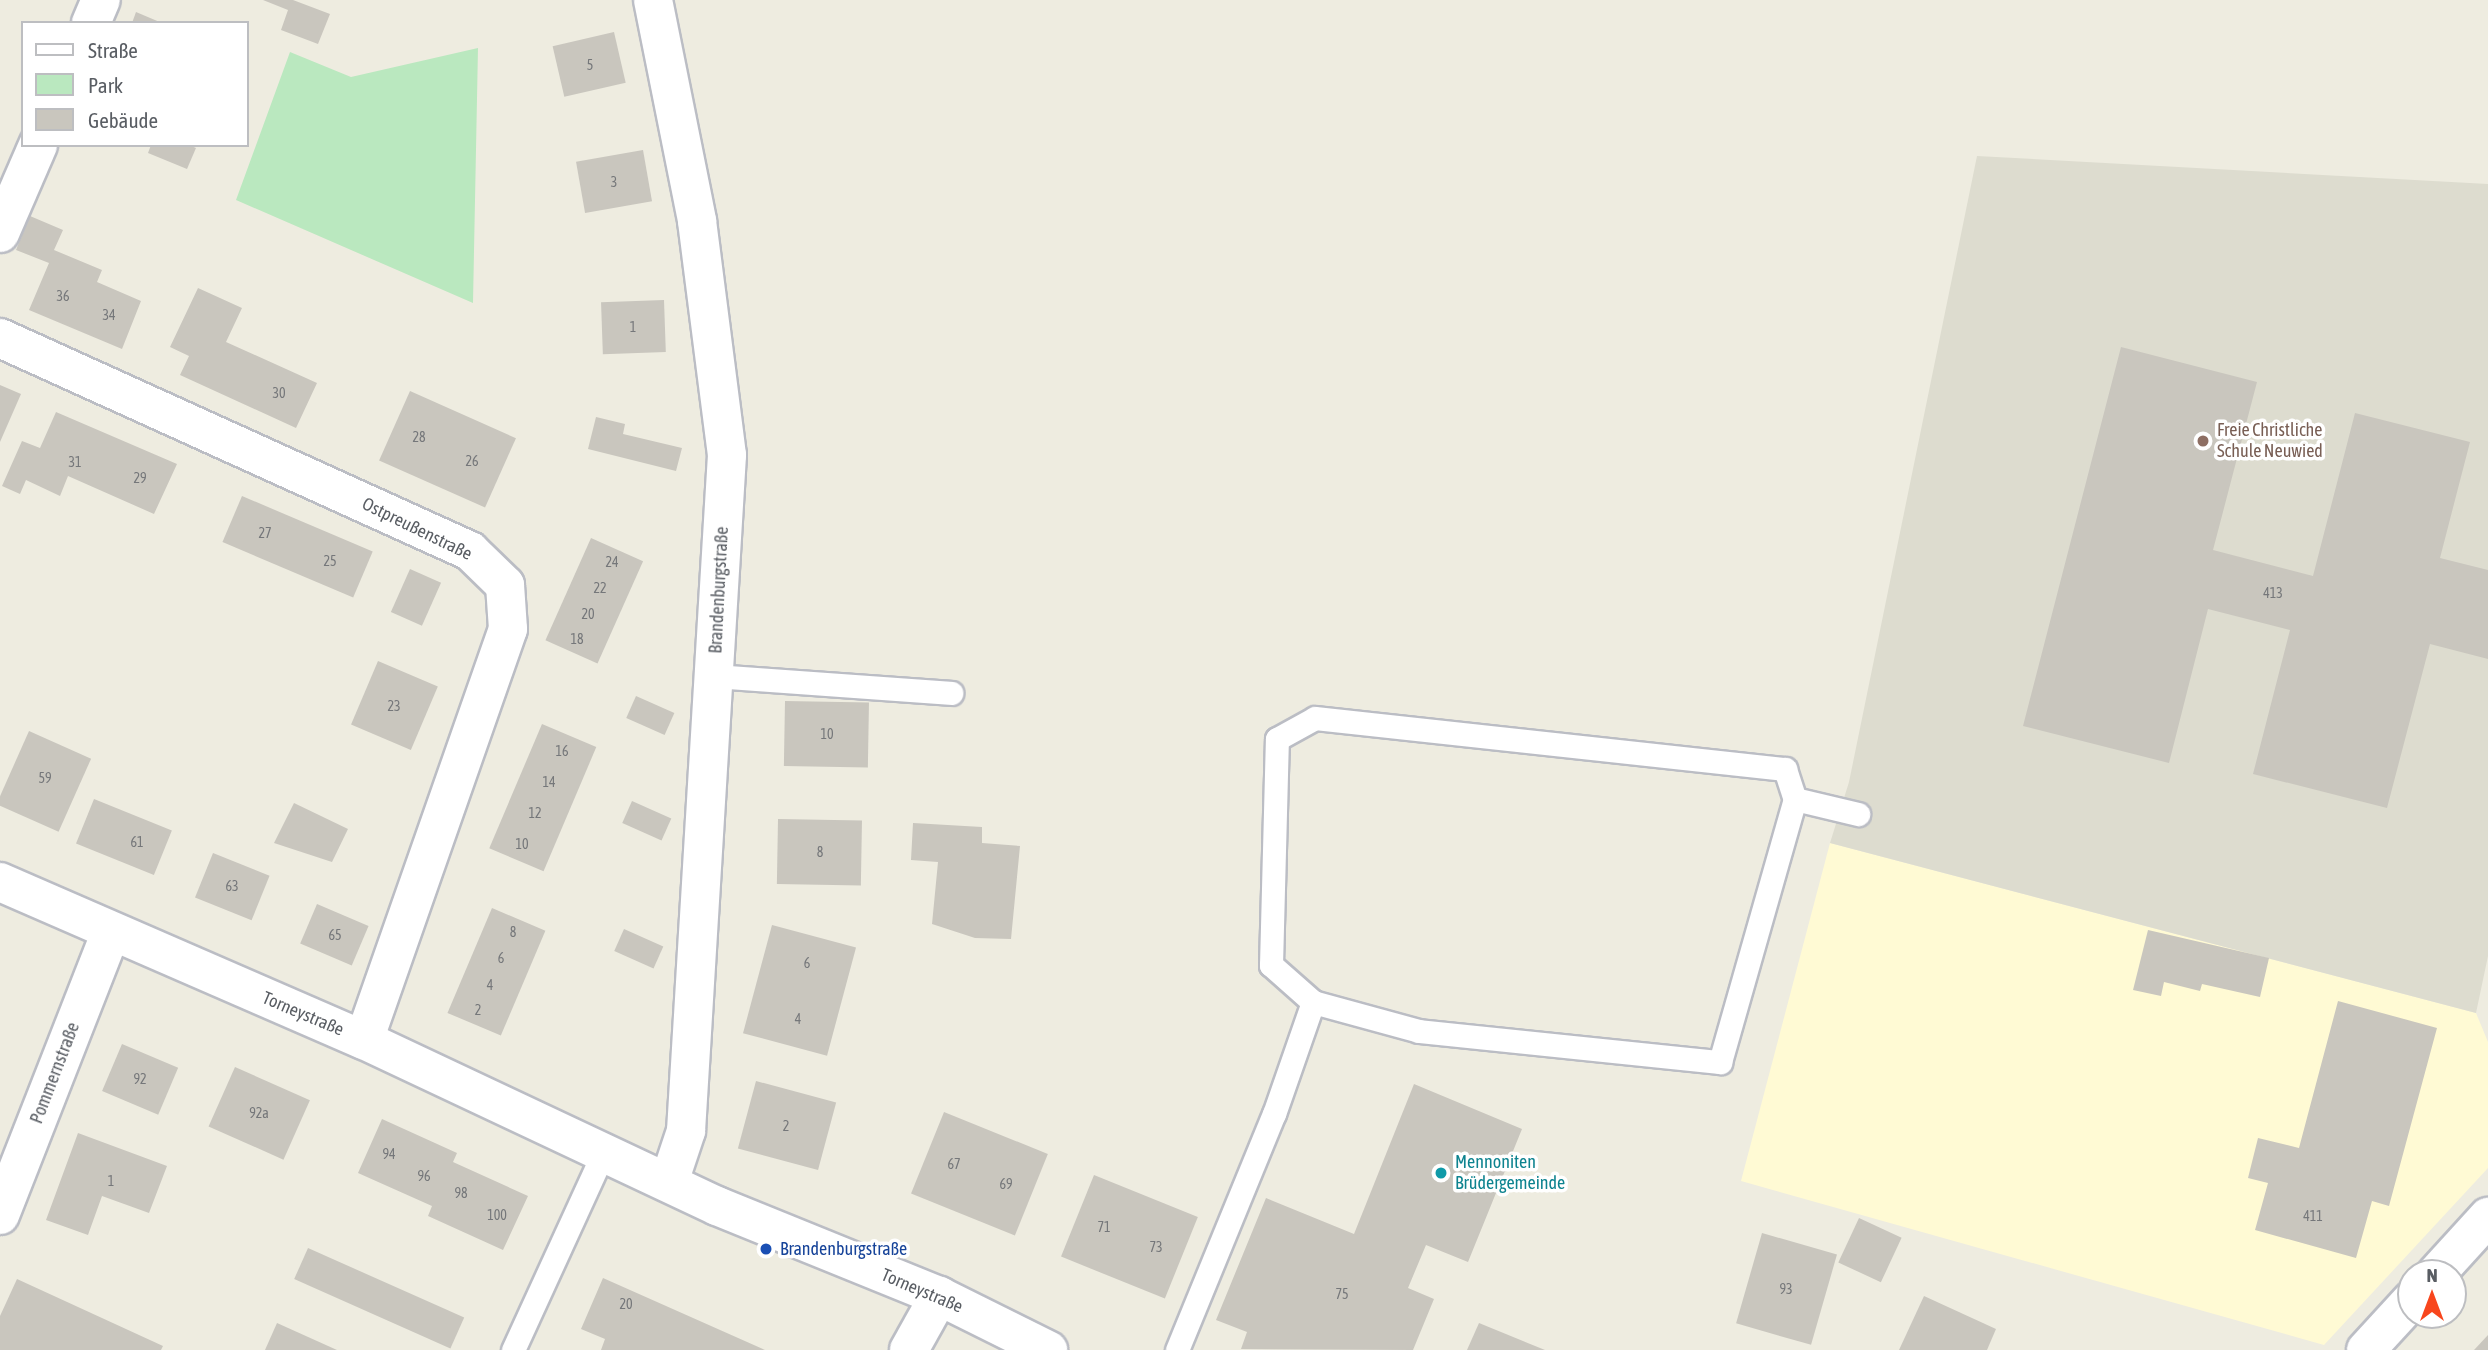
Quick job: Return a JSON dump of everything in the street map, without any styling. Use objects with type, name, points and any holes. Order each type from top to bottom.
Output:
[{"type":"street","points":[[92,21],[101,0]]},
{"type":"street","name":"Brandenburgstraße","points":[[653,0],[697,220],[727,454],[686,1131],[668,1182]]},
{"type":"street","points":[[0,233],[37,147]]},
{"type":"street","name":"Ostpreußenstraße","points":[[0,338],[470,551],[505,585],[508,629],[364,1040]]},
{"type":"street","name":"Torneystraße","points":[[0,882],[364,1040],[668,1182],[939,1296],[1048,1350]]},
{"type":"street","name":"Pommernstraße","points":[[0,1214],[111,932]]},
{"type":"street","points":[[2450,1259],[2488,1217]]},
{"type":"street","points":[[909,1350],[939,1296]]},
{"type":"street","points":[[2366,1350],[2397,1316]]},
{"type":"lane","points":[[715,676],[951,693]]},
{"type":"lane","points":[[1315,718],[1785,769],[1795,799],[1720,1062],[1419,1031],[1312,1002],[1271,965],[1271,955],[1277,739],[1315,718]]},
{"type":"lane","points":[[1795,799],[1858,814]]},
{"type":"lane","points":[[1177,1350],[1274,1114],[1312,1002]]},
{"type":"lane","points":[[513,1350],[603,1153]]},
{"type":"shaded area","name":"Freie Christliche Schule Neuwied","points":[[1977,156],[2488,184],[2488,956],[2476,1013],[1830,843],[1849,782]]},
{"type":"shaded area","points":[[1830,843],[2476,1013],[2488,1042],[2488,1168],[2404,1259],[2397,1259],[2397,1266],[2324,1345],[1741,1181]]},
{"type":"green space","points":[[478,48],[473,303],[236,200],[290,52],[351,77]]},
{"type":"building","points":[[263,0],[293,0],[330,14],[318,44],[281,30],[288,10]]},
{"type":"building","points":[[136,12],[157,21],[133,21]]},
{"type":"building","points":[[614,32],[626,83],[564,97],[553,46]]},
{"type":"building","points":[[150,147],[196,148],[187,169],[148,153]]},
{"type":"building","points":[[643,150],[652,201],[585,213],[576,162]]},
{"type":"building","points":[[30,216],[63,230],[54,250],[102,270],[97,282],[141,301],[122,349],[29,310],[49,263],[16,250]]},
{"type":"building","points":[[198,288],[242,308],[226,342],[317,383],[296,428],[180,375],[189,356],[170,347]]},
{"type":"building","points":[[664,300],[666,352],[603,354],[601,302]]},
{"type":"building","points":[[2121,347],[2257,382],[2213,550],[2313,576],[2355,413],[2470,442],[2440,558],[2488,570],[2488,659],[2430,644],[2387,808],[2253,774],[2290,630],[2208,609],[2169,763],[2023,726]]},
{"type":"building","points":[[0,385],[21,394],[0,442]]},
{"type":"building","points":[[410,391],[516,438],[485,508],[379,460]]},
{"type":"building","points":[[56,412],[177,464],[154,514],[68,476],[60,496],[26,480],[20,494],[2,486],[22,441],[40,448]]},
{"type":"building","points":[[596,417],[625,424],[623,434],[682,448],[676,471],[588,449]]},
{"type":"building","points":[[242,496],[373,551],[353,598],[222,542]]},
{"type":"building","points":[[591,538],[643,561],[598,664],[545,640]]},
{"type":"building","points":[[410,569],[441,583],[422,626],[391,612]]},
{"type":"building","points":[[378,661],[438,686],[411,750],[351,725]]},
{"type":"building","points":[[636,696],[674,713],[665,735],[626,718]]},
{"type":"building","points":[[785,701],[869,702],[868,767],[784,766]]},
{"type":"building","points":[[542,724],[596,747],[544,871],[489,848]]},
{"type":"building","points":[[29,731],[91,759],[59,832],[0,806],[0,796]]},
{"type":"building","points":[[94,799],[172,830],[154,875],[76,844]]},
{"type":"building","points":[[632,801],[671,818],[662,840],[622,823]]},
{"type":"building","points":[[294,803],[348,829],[332,862],[274,843]]},
{"type":"building","points":[[778,819],[862,820],[861,885],[777,884]]},
{"type":"building","points":[[913,823],[982,827],[982,843],[1020,846],[1011,939],[975,938],[932,924],[938,862],[911,860]]},
{"type":"building","points":[[213,853],[270,876],[252,920],[195,898]]},
{"type":"building","points":[[317,904],[369,926],[352,965],[300,944]]},
{"type":"building","points":[[492,908],[545,931],[501,1036],[447,1013]]},
{"type":"building","points":[[772,925],[856,948],[827,1056],[743,1033]]},
{"type":"building","points":[[624,929],[663,946],[654,968],[614,951]]},
{"type":"building","points":[[2148,930],[2269,958],[2260,997],[2202,984],[2200,991],[2164,982],[2161,996],[2133,990]]},
{"type":"building","points":[[2338,1001],[2437,1028],[2389,1206],[2372,1201],[2356,1258],[2255,1230],[2268,1183],[2248,1178],[2258,1138],[2299,1148]]},
{"type":"building","points":[[122,1044],[178,1068],[158,1115],[102,1091]]},
{"type":"building","points":[[235,1067],[310,1100],[283,1160],[209,1126]]},
{"type":"building","points":[[756,1081],[836,1102],[818,1170],[738,1149]]},
{"type":"building","points":[[1414,1084],[1522,1129],[1468,1262],[1426,1245],[1408,1288],[1434,1299],[1413,1350],[1241,1349],[1247,1332],[1216,1320],[1266,1198],[1354,1234]]},
{"type":"building","points":[[944,1112],[1048,1154],[1015,1236],[911,1194]]},
{"type":"building","points":[[382,1119],[457,1153],[453,1162],[528,1196],[503,1250],[428,1216],[432,1206],[358,1173]]},
{"type":"building","points":[[78,1133],[167,1166],[149,1213],[102,1196],[88,1235],[46,1220]]},
{"type":"building","points":[[1094,1175],[1198,1217],[1165,1299],[1061,1257]]},
{"type":"building","points":[[1859,1218],[1902,1238],[1881,1282],[1838,1262]]},
{"type":"building","points":[[1762,1233],[1837,1254],[1811,1345],[1736,1323]]},
{"type":"building","points":[[308,1248],[464,1318],[450,1349],[294,1279]]},
{"type":"building","points":[[603,1278],[765,1350],[601,1350],[605,1339],[581,1329]]},
{"type":"building","points":[[17,1279],[163,1346],[161,1350],[0,1350],[0,1316]]},
{"type":"building","points":[[1924,1296],[1996,1329],[1987,1350],[1899,1350]]},
{"type":"building","points":[[277,1323],[337,1350],[265,1350]]},
{"type":"building","points":[[1479,1323],[1545,1350],[1467,1350]]},
{"type":"building","points":[[2488,1335],[2488,1350],[2474,1350]]},
{"type":"place","name":"Freie Christliche Schule Neuwied","points":[[2203,441]]},
{"type":"place","name":"Mennoniten Brüdergemeinde","points":[[1441,1173]]},
{"type":"place","name":"Brandenburgstraße","points":[[766,1249]]}]
